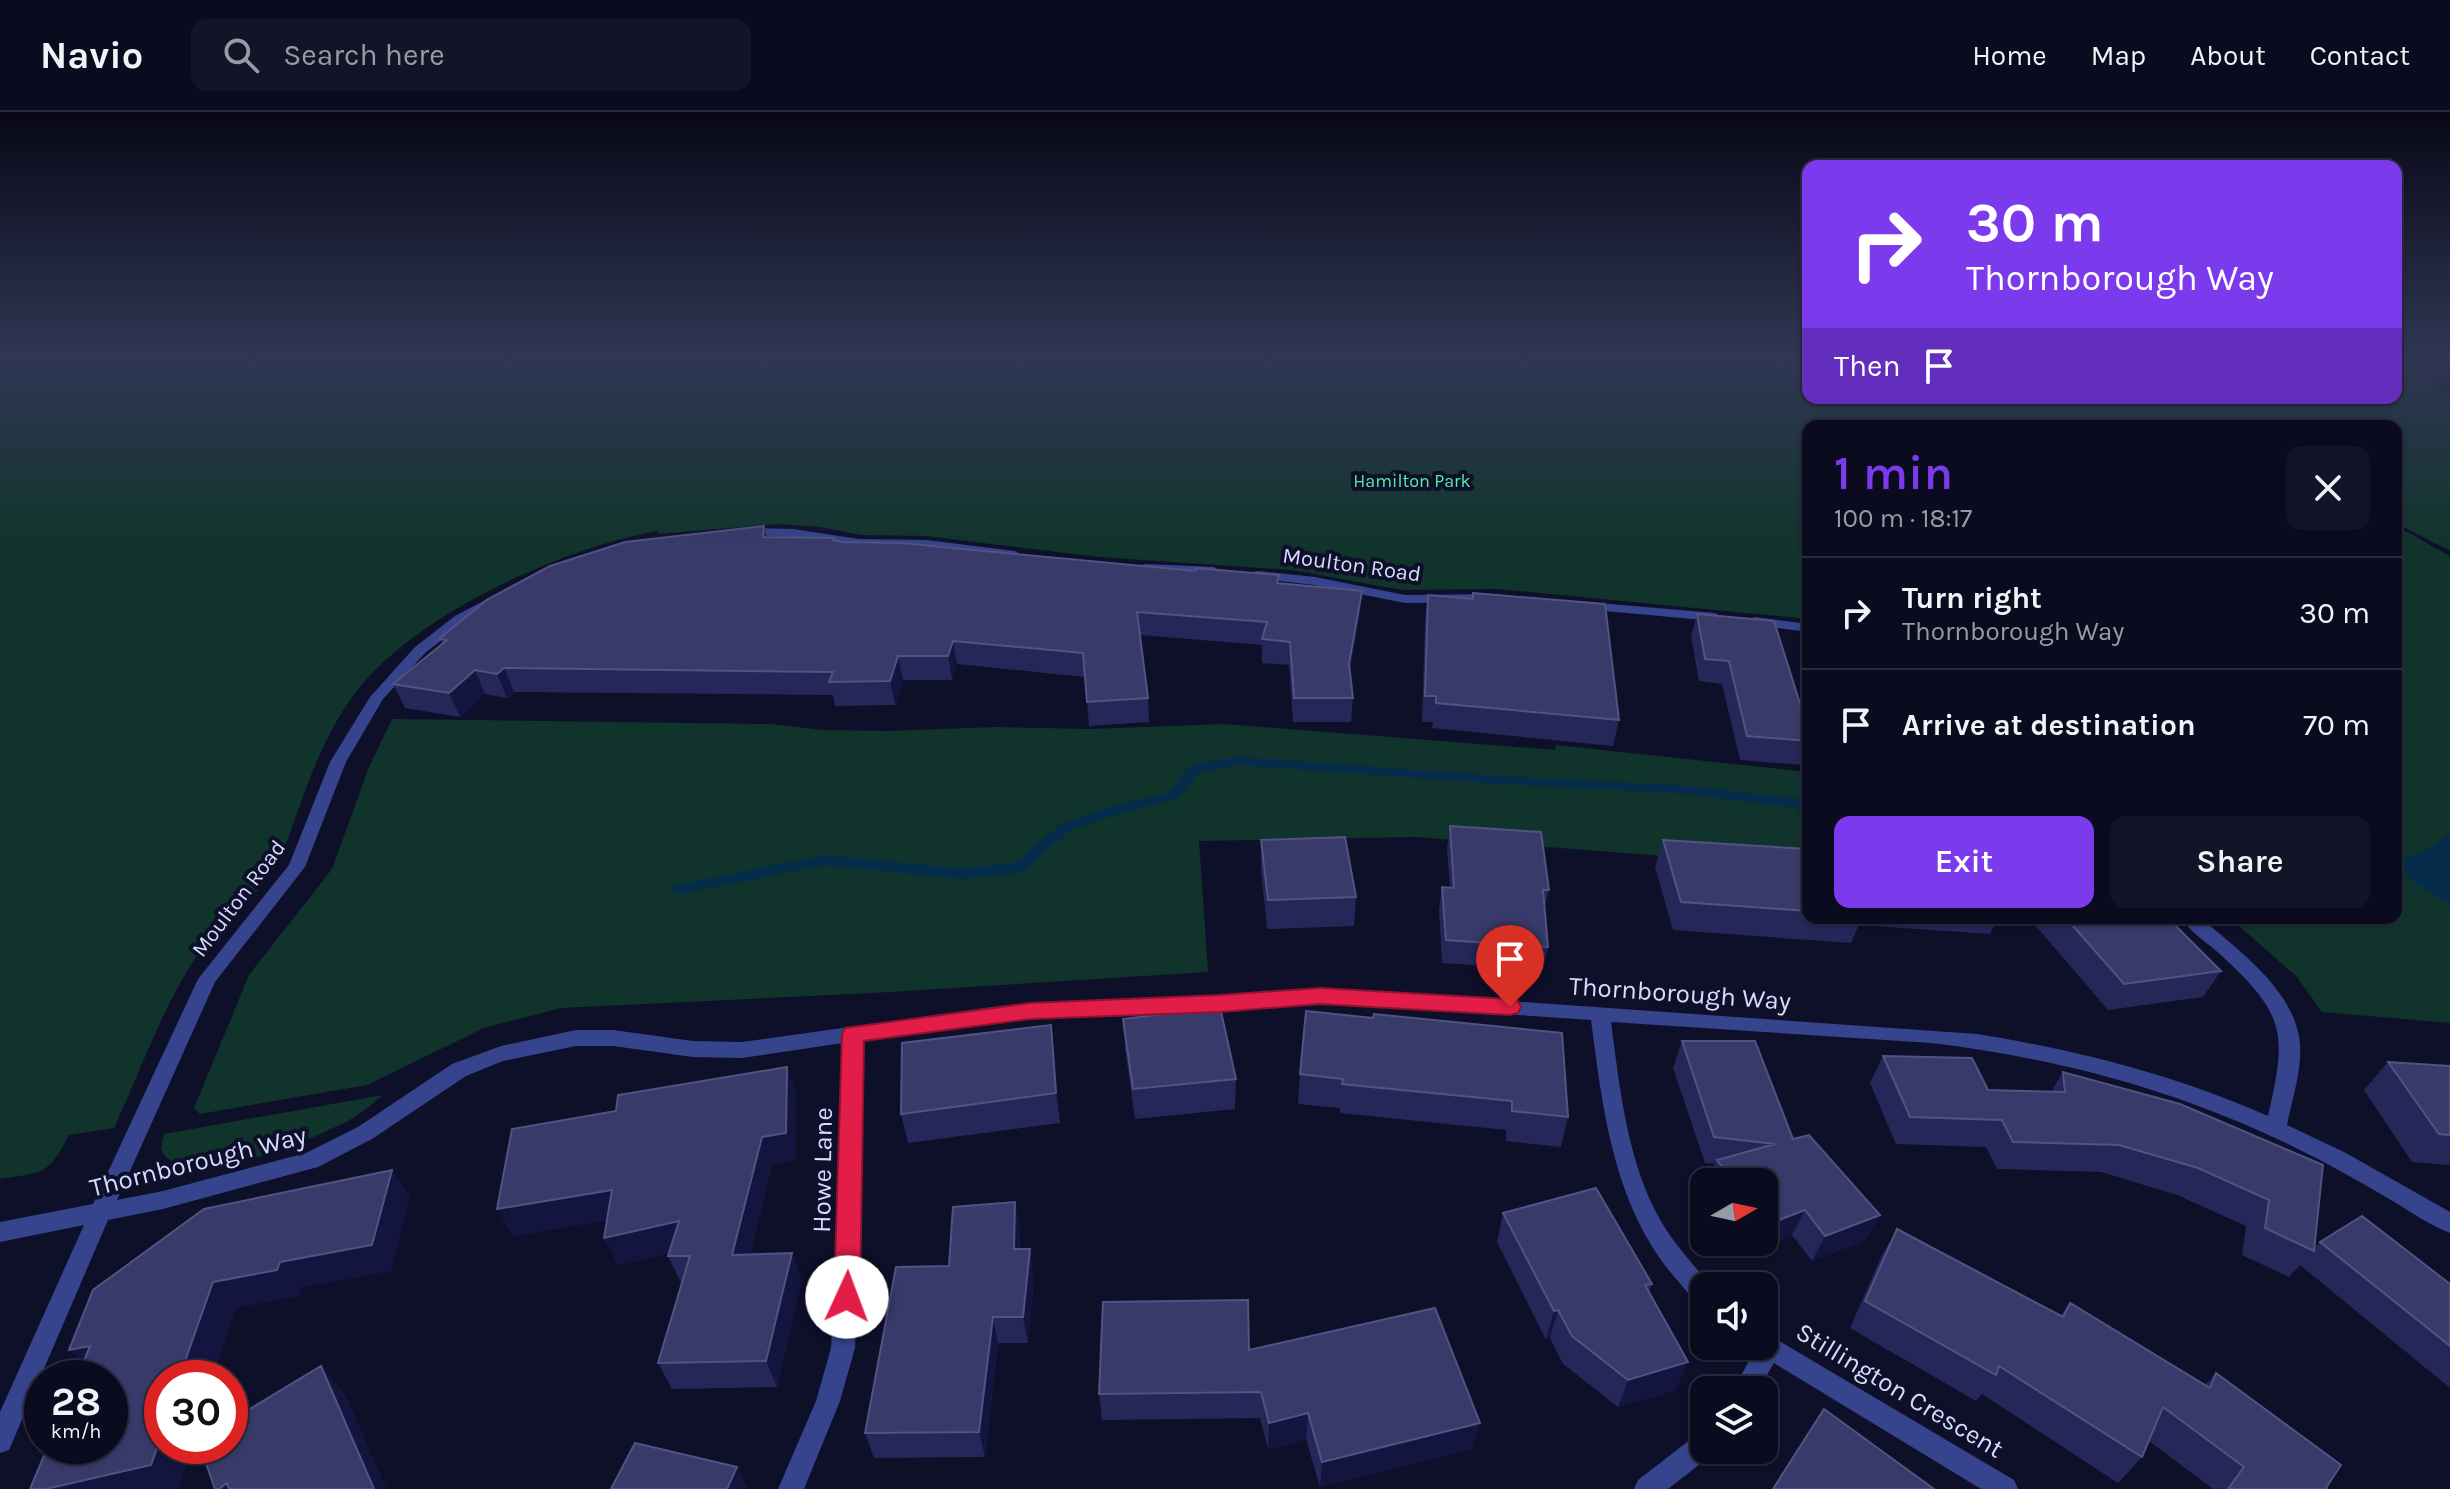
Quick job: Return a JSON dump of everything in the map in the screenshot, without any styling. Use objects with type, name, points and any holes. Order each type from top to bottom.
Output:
[{"type":"street","points":[[734,533],[793,533],[859,543],[927,544],[1024,556]]},
{"type":"street","name":"Moulton Road","points":[[1129,567],[1315,581],[1405,599],[1502,598]]},
{"type":"street","name":"Moulton Road","points":[[0,1441],[99,1214],[198,997],[216,965],[297,867],[330,779],[367,711],[384,687],[420,650],[460,619],[499,597]]},
{"type":"street","points":[[1577,605],[1802,627]]},
{"type":"street","points":[[2197,924],[2247,970],[2268,995],[2285,1024],[2290,1049],[2276,1129]]},
{"type":"street","name":"Thornborough Way","points":[[0,1232],[99,1214],[229,1184],[311,1161],[365,1133],[459,1070],[525,1048],[595,1037],[718,1051],[1030,1011],[1220,1004],[1320,996],[1962,1039],[2011,1046],[2074,1060],[2148,1082],[2276,1129],[2450,1223]]},
{"type":"street","points":[[1600,1013],[1615,1128],[1629,1178],[1657,1234],[1690,1276]]},
{"type":"street","name":"Howe Lane","points":[[791,1489],[828,1401],[843,1348],[850,1204],[853,1034]]},
{"type":"street","name":"Stillington Crescent","points":[[1778,1352],[2005,1489]]},
{"type":"street","points":[[1647,1489],[1690,1456]]},
{"type":"green space","name":"Hamilton Park","points":[[0,421],[1802,421],[1802,618],[1497,589],[1402,590],[1292,570],[1099,557],[926,536],[861,535],[820,527],[776,524],[659,534],[657,531],[618,540],[530,571],[443,617],[404,644],[371,674],[346,706],[309,779],[275,867],[266,881],[198,954],[158,1026],[114,1128],[69,1135],[55,1158],[43,1170],[0,1179]]},
{"type":"green space","points":[[2402,421],[2450,421],[2450,551],[2402,526]]},
{"type":"green space","points":[[2402,529],[2450,556],[2450,1023],[2322,1012],[2297,977],[2237,924],[2402,924]]},
{"type":"green space","points":[[392,719],[770,724],[823,730],[888,731],[1224,724],[1555,750],[1556,745],[1802,771],[1802,867],[1415,837],[1199,841],[1208,972],[561,1008],[484,1028],[367,1085],[200,1114],[194,1108],[249,975],[332,869],[369,767]]},
{"type":"green space","points":[[383,1095],[337,1127],[251,1159],[221,1166],[193,1167],[173,1162],[161,1148],[164,1134]]},
{"type":"water","points":[[2450,833],[2450,906],[2411,880],[2402,870],[2402,862],[2429,849]]},
{"type":"building","points":[[764,526],[763,537],[834,538],[842,542],[901,543],[1195,571],[1196,568],[1279,575],[1277,583],[1362,591],[1349,664],[1353,698],[1294,698],[1290,642],[1262,639],[1267,622],[1137,612],[1148,698],[1087,702],[1083,653],[953,641],[948,656],[898,656],[890,681],[829,682],[833,672],[504,668],[497,674],[475,670],[449,693],[393,684],[447,640],[439,639],[488,599],[550,566],[625,542]]},
{"type":"building","points":[[1473,593],[1605,604],[1619,720],[1436,703],[1436,696],[1425,696],[1428,595],[1473,599]]},
{"type":"building","points":[[1697,614],[1774,621],[1802,710],[1802,741],[1747,736],[1729,661],[1705,659]]},
{"type":"building","points":[[1450,826],[1541,832],[1549,890],[1543,890],[1548,947],[1446,940],[1442,887],[1454,888]]},
{"type":"building","points":[[1345,837],[1356,897],[1268,900],[1261,840]]},
{"type":"building","points":[[1663,840],[1802,849],[1802,911],[1681,902]]},
{"type":"building","points":[[2071,924],[2174,924],[2221,971],[2124,984]]},
{"type":"building","points":[[1220,1007],[1236,1079],[1133,1089],[1123,1019]]},
{"type":"building","points":[[1306,1011],[1373,1018],[1374,1014],[1562,1033],[1568,1117],[1512,1111],[1512,1101],[1342,1084],[1343,1079],[1300,1074]]},
{"type":"building","points":[[1051,1025],[1056,1093],[901,1114],[902,1043]]},
{"type":"building","points":[[1682,1041],[1755,1041],[1793,1139],[1809,1135],[1880,1215],[1825,1236],[1805,1210],[1778,1220],[1778,1168],[1723,1168],[1717,1160],[1775,1144],[1714,1137]]},
{"type":"building","points":[[1883,1056],[1972,1058],[1988,1090],[2065,1092],[2063,1072],[2180,1104],[2323,1165],[2314,1251],[2265,1228],[2269,1200],[2198,1168],[2119,1145],[2013,1142],[2002,1120],[1910,1117]]},
{"type":"building","points":[[2388,1062],[2450,1066],[2450,1135],[2439,1134]]},
{"type":"building","points":[[787,1067],[786,1133],[762,1137],[732,1255],[792,1253],[766,1361],[658,1363],[690,1256],[668,1256],[679,1221],[604,1238],[612,1190],[497,1209],[512,1129],[616,1111],[618,1095]]},
{"type":"building","points":[[392,1170],[372,1245],[280,1262],[277,1270],[213,1282],[185,1360],[144,1360],[144,1464],[151,1465],[46,1489],[30,1489],[40,1464],[128,1464],[128,1360],[84,1360],[90,1346],[69,1350],[93,1290],[204,1209]]},
{"type":"building","points":[[1596,1188],[1652,1284],[1645,1285],[1688,1362],[1628,1380],[1572,1336],[1558,1310],[1554,1311],[1503,1213]]},
{"type":"building","points":[[1015,1202],[1014,1249],[1030,1249],[1023,1317],[993,1317],[979,1432],[865,1433],[896,1267],[949,1266],[953,1207]]},
{"type":"building","points":[[2362,1216],[2450,1284],[2450,1346],[2320,1242]]},
{"type":"building","points":[[1897,1229],[2063,1317],[2070,1303],[2210,1388],[2216,1373],[2341,1465],[2327,1489],[2228,1489],[2244,1467],[2163,1407],[2142,1457],[1999,1366],[1996,1375],[1865,1301]]},
{"type":"building","points":[[1248,1300],[1249,1350],[1435,1308],[1480,1423],[1322,1462],[1308,1413],[1269,1423],[1261,1392],[1099,1394],[1103,1302]]},
{"type":"building","points":[[321,1366],[374,1489],[229,1489],[227,1483],[215,1489],[206,1464],[248,1464],[248,1410]]},
{"type":"building","points":[[1824,1409],[1934,1489],[1773,1489]]},
{"type":"building","points":[[635,1443],[737,1467],[727,1489],[611,1489]]},
{"type":"waterway","points":[[680,889],[825,860],[961,874],[1018,868],[1064,828],[1114,810],[1172,796],[1196,768],[1238,761],[1690,790],[1802,804]]},
{"type":"route","points":[[847,1297],[853,1034],[1000,1013],[1220,1004],[1320,996],[1510,1007]]}]
